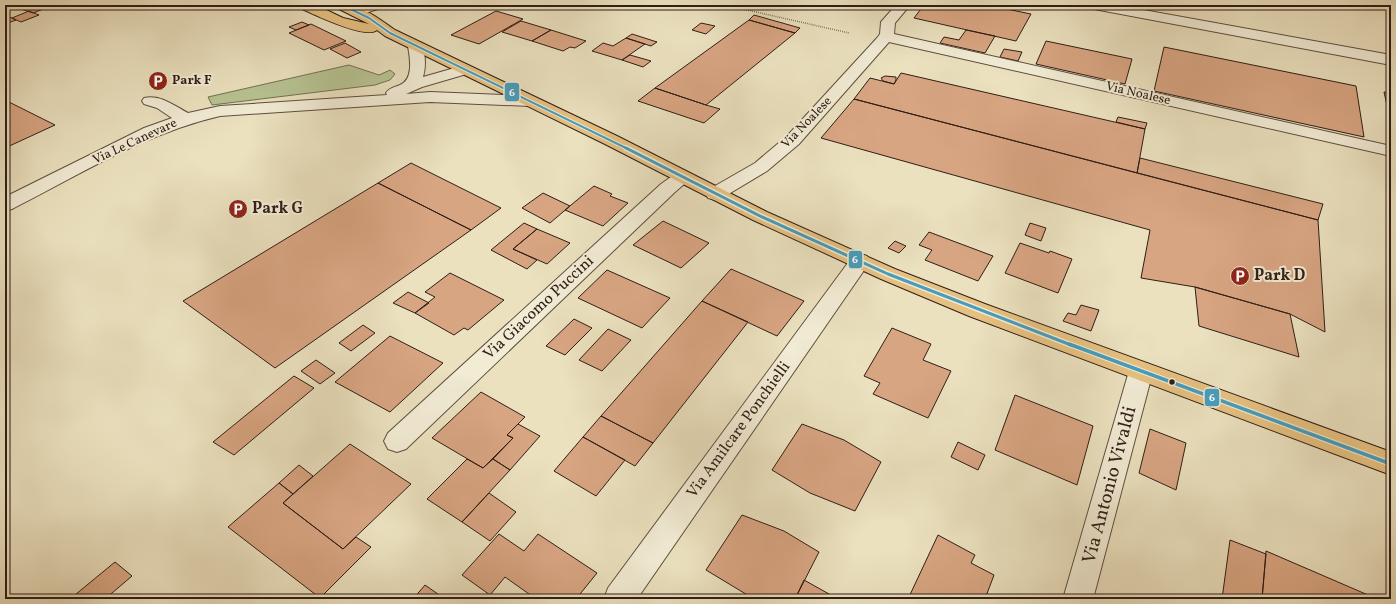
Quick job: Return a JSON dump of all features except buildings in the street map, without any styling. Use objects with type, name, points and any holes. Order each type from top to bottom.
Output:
[{"type":"main road","points":[[305,5],[338,21],[390,33]]},
{"type":"main road","points":[[342,5],[369,18],[390,33],[415,46],[611,140],[714,194],[767,220],[860,261],[978,310],[1391,464]]},
{"type":"street","points":[[5,6],[9,5]]},
{"type":"street","points":[[356,12],[374,5]]},
{"type":"street","name":"Via Noalese","points":[[714,194],[761,167],[793,140],[886,37],[888,22],[903,5]]},
{"type":"street","points":[[1094,5],[1391,60]]},
{"type":"street","name":"Via Noalese","points":[[886,37],[1391,151]]},
{"type":"street","points":[[409,92],[419,68],[415,46]]},
{"type":"street","name":"Via Le Canevare","points":[[5,205],[150,132],[179,122],[220,111],[369,100],[409,92],[445,88],[454,82],[465,70]]},
{"type":"street","name":"Via Le Canevare","points":[[409,92],[530,102]]},
{"type":"street","name":"Via Giacomo Puccini","points":[[397,441],[657,199],[682,178]]},
{"type":"street","name":"Via Amilcare Ponchielli","points":[[619,599],[860,261]]},
{"type":"street","name":"Via Antonio Vivaldi","points":[[1078,599],[1141,371]]},
{"type":"path","points":[[725,5],[849,33]]},
{"type":"green space","points":[[349,65],[379,75],[390,70],[395,74],[390,80],[375,85],[212,105],[208,97]]},
{"type":"transit line","name":"6","points":[[342,5],[369,18],[390,33],[611,140],[760,216],[888,274],[977,310],[1391,464]]},
{"type":"place","name":"Park F","points":[[158,81]]},
{"type":"place","name":"Park G","points":[[238,209]]},
{"type":"place","name":"Park D","points":[[1240,276]]}]
